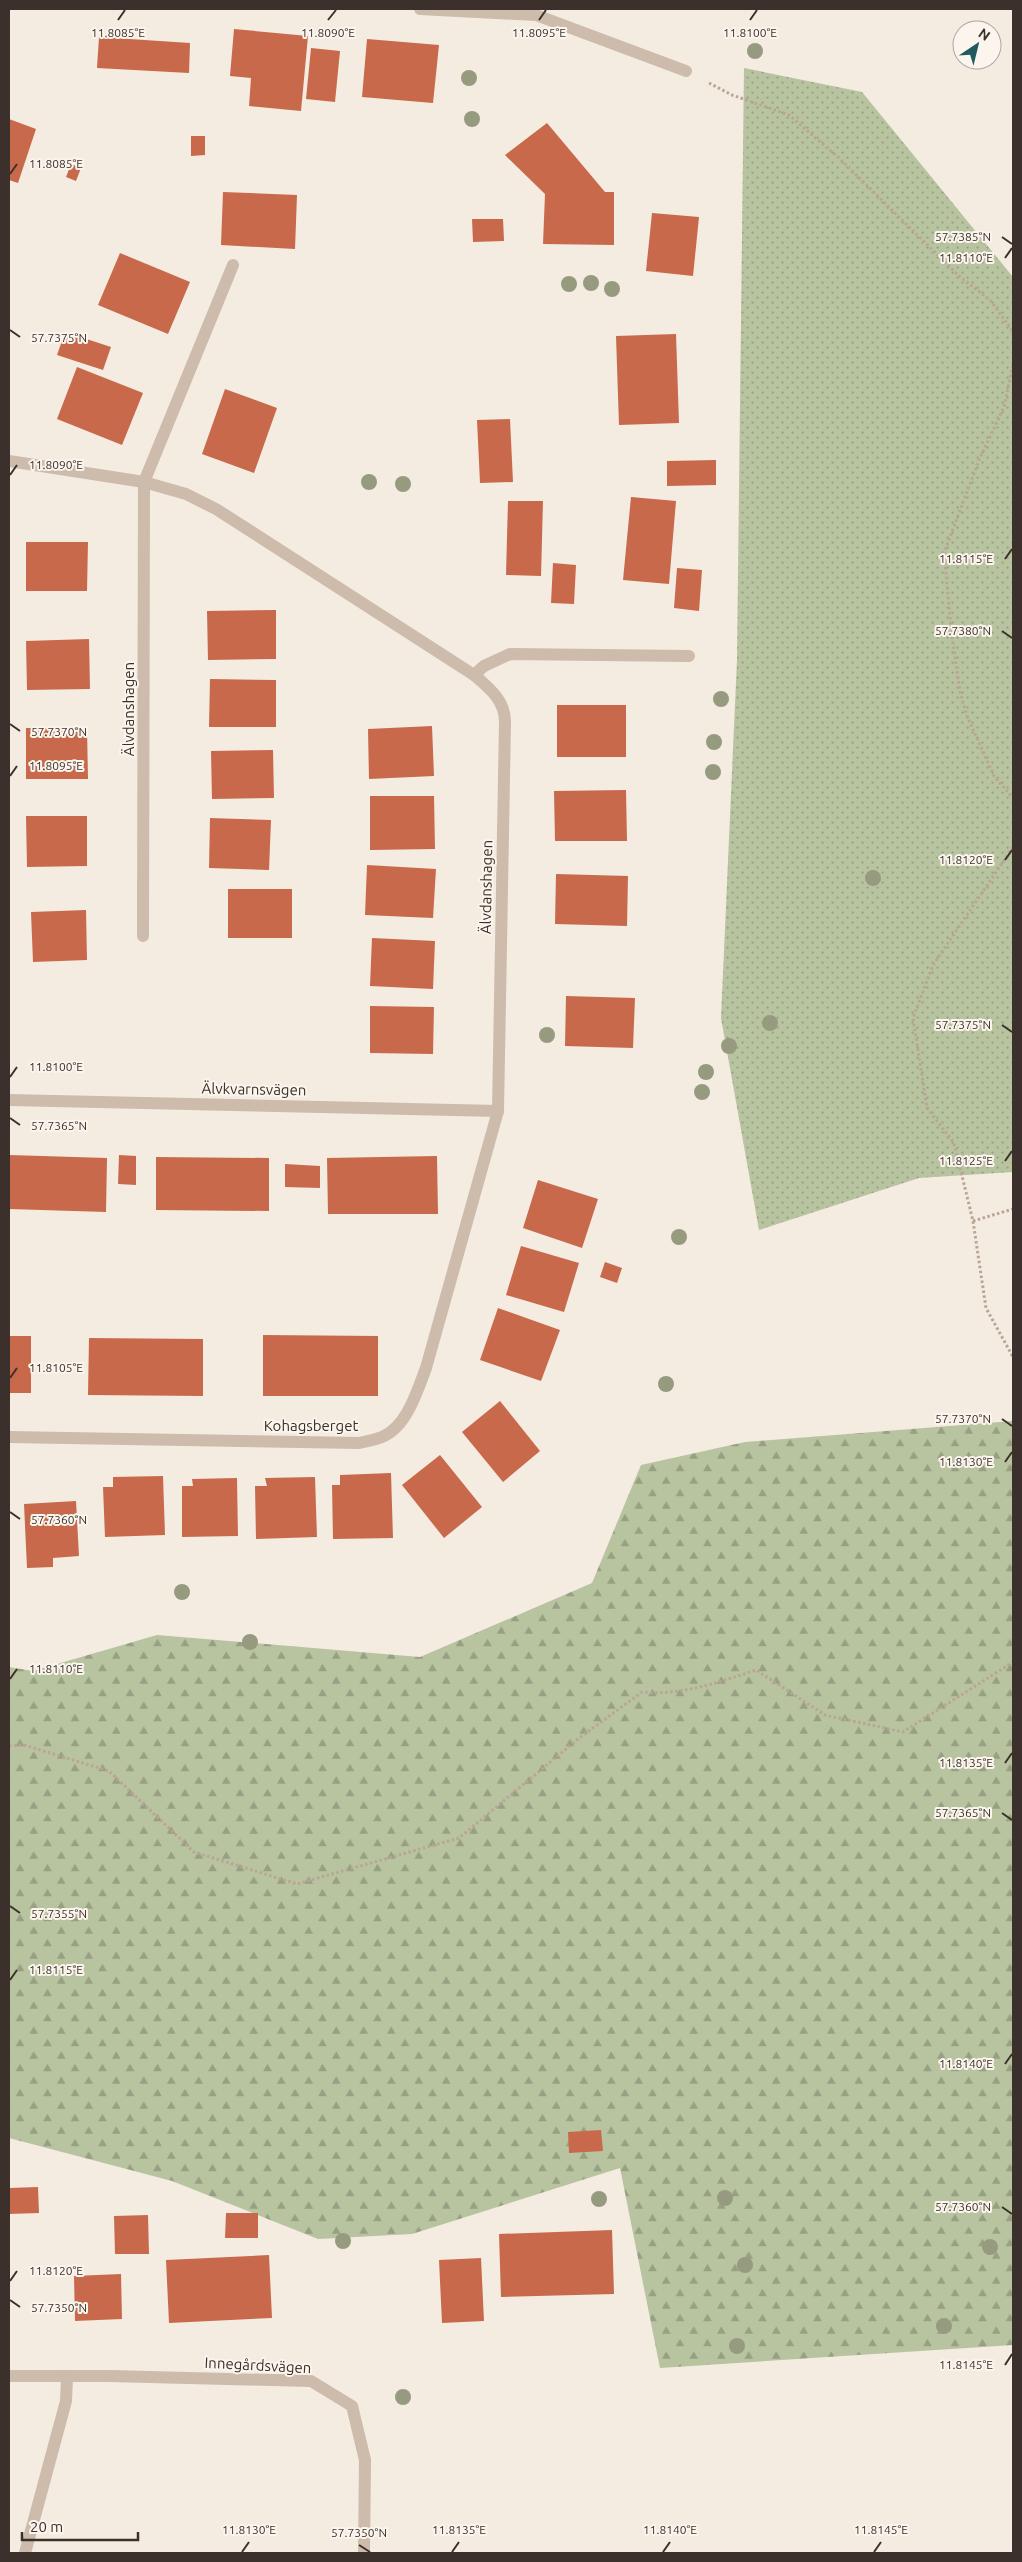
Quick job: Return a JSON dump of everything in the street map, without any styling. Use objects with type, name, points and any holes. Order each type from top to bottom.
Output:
[{"type":"street","points":[[420,9],[537,12],[686,71]]},
{"type":"street","name":"Älvdanshagen","points":[[143,936],[144,482],[233,265]]},
{"type":"street","name":"Älvdanshagen","points":[[9,461],[144,482],[186,494],[216,509],[474,676],[496,694],[505,714],[498,1111]]},
{"type":"street","points":[[474,676],[484,666],[510,654],[690,656]]},
{"type":"street","name":"Älvkvarnsvägen","points":[[9,1100],[498,1111]]},
{"type":"street","name":"Kohagsberget","points":[[9,1437],[350,1443],[383,1437],[398,1426],[408,1410],[426,1368],[498,1111]]},
{"type":"street","name":"Innegårdsvägen","points":[[9,2376],[66,2378],[110,2376],[311,2381],[352,2406],[365,2460],[364,2553]]},
{"type":"street","points":[[25,2553],[66,2402],[66,2378]]},
{"type":"path","points":[[686,71],[732,95],[789,114],[838,157],[959,276],[991,301],[1013,332]]},
{"type":"path","points":[[1013,364],[1004,407],[979,460],[944,553],[952,636],[960,692],[967,716],[994,776],[1013,798]]},
{"type":"path","points":[[1013,847],[932,965],[913,1018],[927,1108],[954,1143],[974,1221],[986,1308],[1013,1357]]},
{"type":"path","points":[[974,1221],[1013,1209]]},
{"type":"path","points":[[9,1746],[24,1745],[108,1771],[194,1852],[297,1884],[459,1838],[578,1739],[642,1692],[662,1694],[720,1682],[756,1670],[825,1715],[904,1732],[1013,1662]]},
{"type":"green space","points":[[744,68],[862,92],[1013,277],[1013,1172],[919,1178],[759,1230],[721,1018],[737,660]]},
{"type":"green space","points":[[1013,1421],[1013,2345],[660,2368],[620,2168],[412,2234],[318,2239],[172,2181],[9,2138],[9,1667],[33,1671],[157,1635],[420,1657],[592,1583],[641,1465],[745,1442]]},
{"type":"building","points":[[234,29],[308,36],[301,111],[249,106],[251,78],[230,76]]},
{"type":"building","points":[[99,37],[190,43],[189,73],[97,68]]},
{"type":"building","points":[[367,39],[439,45],[433,103],[362,97]]},
{"type":"building","points":[[311,48],[340,51],[335,102],[306,99]]},
{"type":"building","points":[[9,119],[36,129],[18,183],[9,180]]},
{"type":"building","points":[[547,123],[605,192],[614,192],[614,245],[543,244],[545,194],[505,155]]},
{"type":"building","points":[[191,136],[205,136],[205,155],[191,156]]},
{"type":"building","points":[[71,164],[81,168],[76,181],[66,177]]},
{"type":"building","points":[[223,192],[297,195],[295,249],[221,245]]},
{"type":"building","points":[[652,213],[699,217],[693,276],[646,271]]},
{"type":"building","points":[[472,219],[503,219],[504,241],[473,242]]},
{"type":"building","points":[[120,253],[190,282],[168,334],[98,305]]},
{"type":"building","points":[[65,332],[111,347],[103,370],[57,355]]},
{"type":"building","points":[[676,334],[679,423],[619,425],[616,336]]},
{"type":"building","points":[[77,367],[143,393],[122,445],[57,419]]},
{"type":"building","points":[[225,389],[277,408],[254,473],[202,454]]},
{"type":"building","points":[[510,419],[513,482],[480,483],[477,420]]},
{"type":"building","points":[[716,460],[716,485],[667,486],[667,461]]},
{"type":"building","points":[[631,497],[676,501],[669,584],[623,580]]},
{"type":"building","points":[[508,501],[543,501],[541,576],[506,575]]},
{"type":"building","points":[[26,542],[88,542],[87,591],[26,591]]},
{"type":"building","points":[[553,563],[576,565],[574,604],[551,603]]},
{"type":"building","points":[[677,568],[702,570],[699,611],[674,608]]},
{"type":"building","points":[[276,610],[276,659],[208,660],[207,611]]},
{"type":"building","points":[[89,639],[90,689],[27,690],[26,641]]},
{"type":"building","points":[[210,679],[276,680],[276,727],[209,727]]},
{"type":"building","points":[[557,705],[626,705],[626,757],[557,757]]},
{"type":"building","points":[[432,726],[434,776],[369,779],[368,729]]},
{"type":"building","points":[[26,728],[87,728],[88,779],[26,779]]},
{"type":"building","points":[[273,750],[274,798],[212,799],[211,751]]},
{"type":"building","points":[[626,790],[627,841],[555,841],[554,791]]},
{"type":"building","points":[[370,796],[434,796],[435,849],[370,850]]},
{"type":"building","points":[[26,816],[87,816],[87,866],[27,867]]},
{"type":"building","points":[[210,818],[271,820],[269,870],[209,868]]},
{"type":"building","points":[[367,865],[436,869],[433,918],[365,915]]},
{"type":"building","points":[[556,874],[628,876],[627,926],[555,924]]},
{"type":"building","points":[[228,889],[292,889],[292,938],[228,938]]},
{"type":"building","points":[[86,910],[87,960],[33,962],[31,912]]},
{"type":"building","points":[[372,938],[435,941],[433,989],[370,986]]},
{"type":"building","points":[[566,996],[635,998],[633,1048],[565,1046]]},
{"type":"building","points":[[370,1006],[434,1007],[433,1054],[370,1053]]},
{"type":"building","points":[[9,1155],[107,1158],[106,1212],[9,1209]]},
{"type":"building","points":[[119,1155],[136,1156],[136,1185],[118,1184]]},
{"type":"building","points":[[437,1156],[438,1214],[328,1214],[327,1158]]},
{"type":"building","points":[[156,1157],[269,1158],[269,1211],[156,1210]]},
{"type":"building","points":[[285,1164],[320,1166],[320,1188],[285,1187]]},
{"type":"building","points":[[538,1180],[598,1199],[582,1248],[523,1228]]},
{"type":"building","points":[[521,1246],[579,1263],[564,1312],[506,1295]]},
{"type":"building","points":[[605,1262],[622,1268],[617,1283],[600,1277]]},
{"type":"building","points":[[498,1308],[560,1330],[541,1381],[480,1360]]},
{"type":"building","points":[[263,1335],[378,1336],[378,1396],[263,1396]]},
{"type":"building","points":[[9,1336],[31,1336],[31,1393],[9,1393]]},
{"type":"building","points":[[89,1338],[203,1339],[203,1396],[88,1395]]},
{"type":"building","points":[[500,1401],[540,1451],[503,1482],[462,1432]]},
{"type":"building","points":[[440,1455],[482,1507],[444,1538],[402,1485]]},
{"type":"building","points":[[391,1473],[393,1538],[333,1539],[332,1485],[340,1485],[340,1475]]},
{"type":"building","points":[[163,1476],[165,1535],[105,1537],[103,1487],[113,1487],[113,1477]]},
{"type":"building","points":[[315,1477],[317,1537],[256,1539],[255,1486],[267,1486],[265,1478]]},
{"type":"building","points":[[237,1478],[238,1536],[182,1537],[182,1486],[193,1486],[192,1479]]},
{"type":"building","points":[[76,1501],[79,1556],[53,1558],[53,1567],[27,1568],[24,1504]]},
{"type":"building","points":[[601,2130],[603,2151],[569,2153],[568,2132]]},
{"type":"building","points":[[38,2187],[39,2213],[9,2214],[9,2188]]},
{"type":"building","points":[[226,2213],[258,2213],[258,2238],[225,2238]]},
{"type":"building","points":[[148,2215],[149,2254],[115,2254],[114,2216]]},
{"type":"building","points":[[612,2230],[614,2294],[501,2297],[499,2234]]},
{"type":"building","points":[[269,2255],[272,2318],[169,2323],[166,2260]]},
{"type":"building","points":[[481,2258],[484,2321],[442,2323],[439,2260]]},
{"type":"building","points":[[121,2274],[122,2319],[75,2321],[74,2276]]}]
